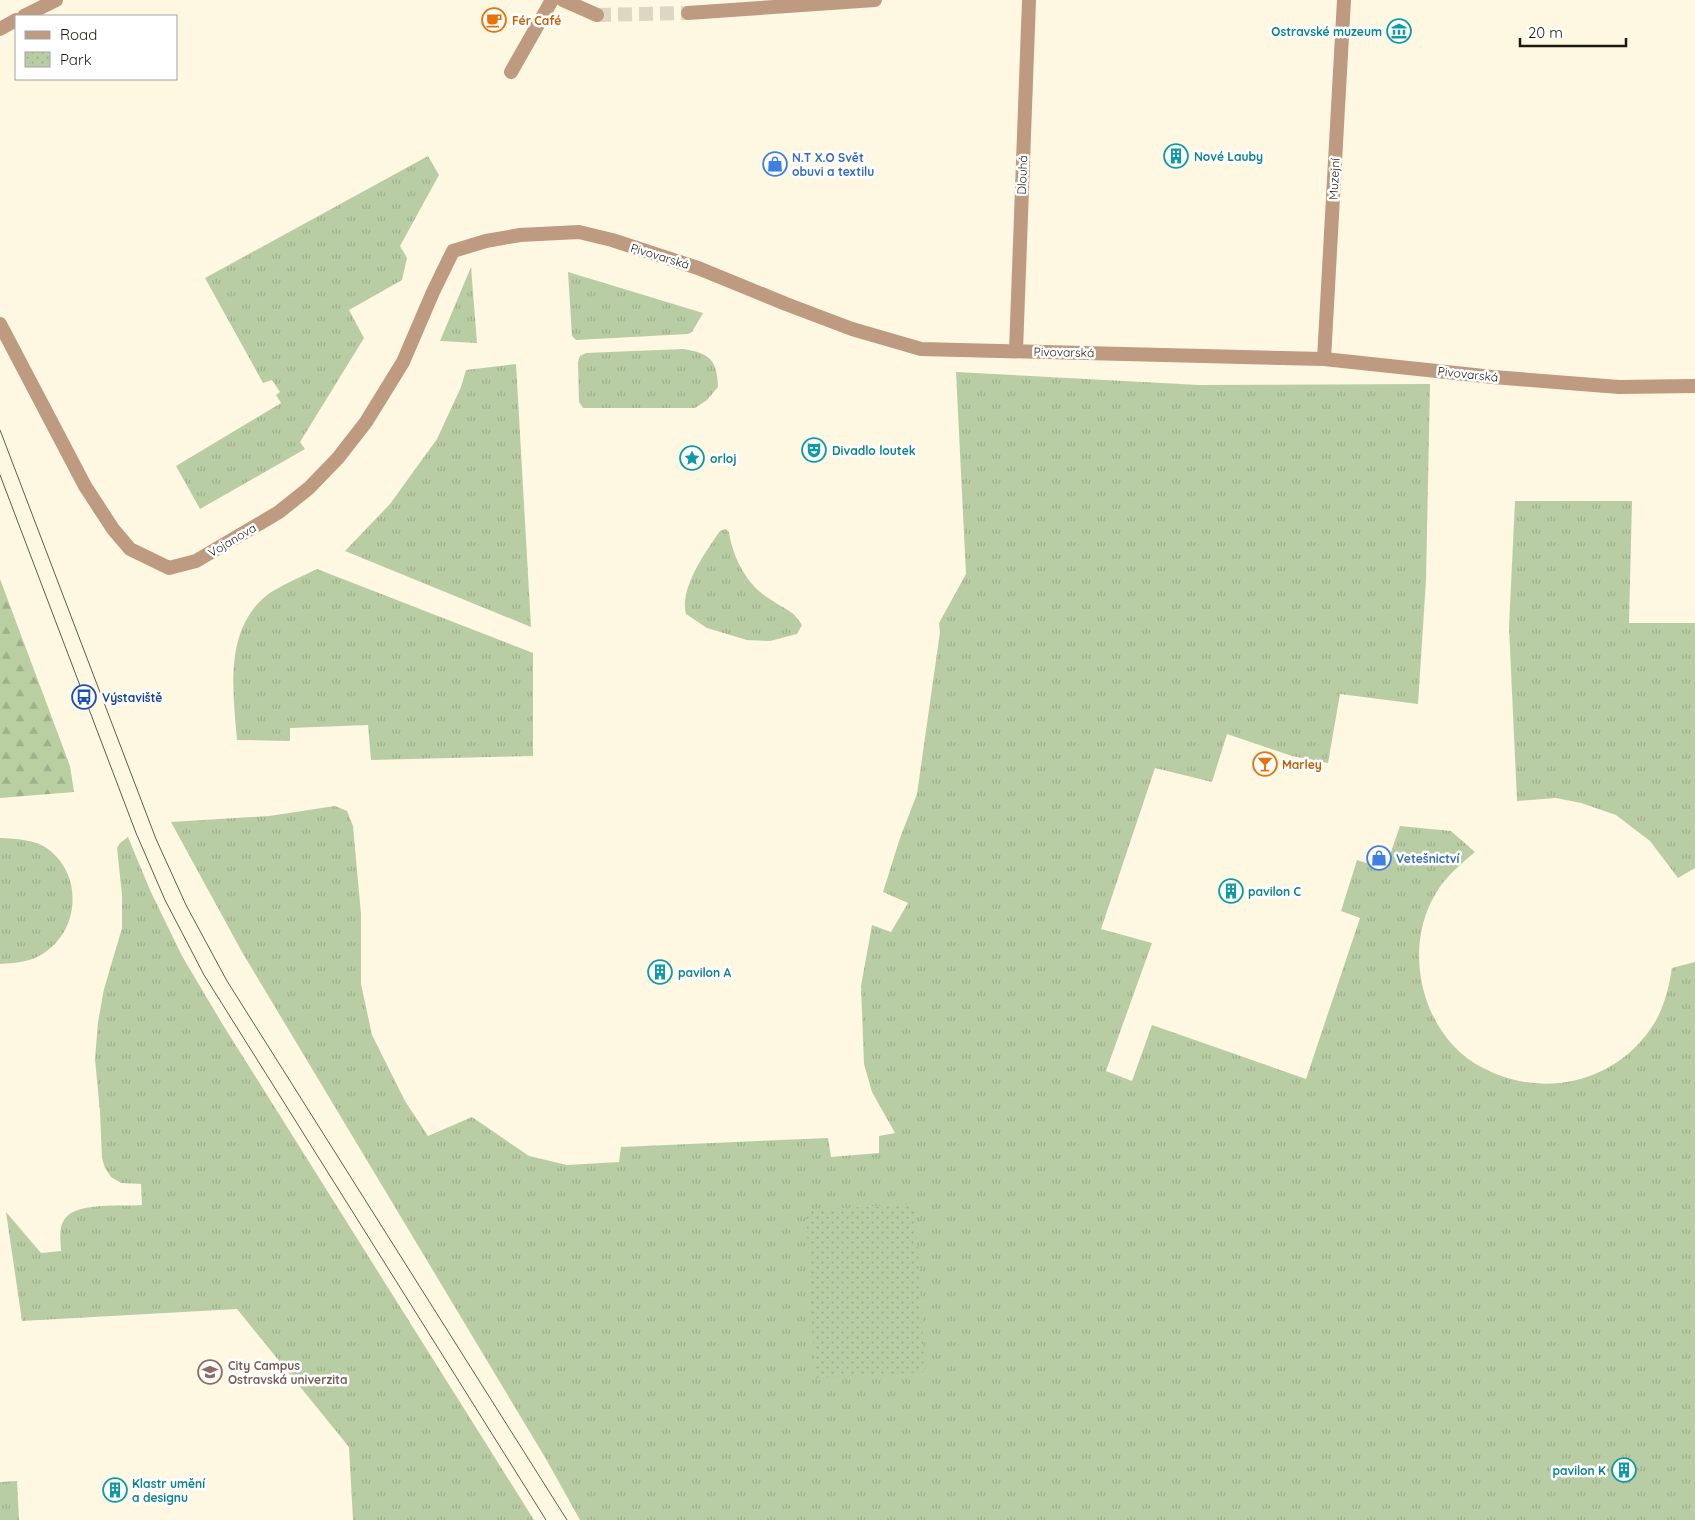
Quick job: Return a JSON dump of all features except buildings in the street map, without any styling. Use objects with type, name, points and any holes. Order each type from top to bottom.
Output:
[{"type":"street","points":[[26,15],[56,0]]},
{"type":"street","points":[[511,72],[552,0]]},
{"type":"street","points":[[563,0],[596,14]]},
{"type":"street","points":[[688,13],[875,0]]},
{"type":"street","name":"Dlouhá","points":[[1016,351],[1028,0]]},
{"type":"street","name":"Muzejní","points":[[1324,359],[1344,0]]},
{"type":"street","points":[[0,29],[15,21]]},
{"type":"street","name":"Pivovarská","points":[[453,251],[486,240],[520,235],[579,232],[612,240],[698,268],[852,329],[921,348],[1324,359],[1492,377],[1620,387],[1695,386]]},
{"type":"street","name":"Vojanova","points":[[0,324],[85,486],[114,529],[130,549],[169,568],[196,561],[279,512],[309,488],[338,458],[366,422],[398,369],[453,251]]},
{"type":"green space","points":[[428,156],[439,175],[400,246],[407,258],[402,280],[349,310],[364,338],[300,442],[305,449],[200,509],[176,466],[281,403],[276,395],[280,392],[272,380],[263,383],[205,278]]},
{"type":"green space","points":[[471,267],[477,343],[440,341]]},
{"type":"green space","points":[[568,272],[703,313],[692,332],[688,334],[576,340],[572,336]]},
{"type":"green space","points":[[683,349],[705,355],[710,359],[716,370],[718,387],[707,400],[695,408],[583,408],[579,402],[578,362],[580,356],[586,353]]},
{"type":"green space","points":[[516,364],[531,627],[345,551],[390,504],[437,439],[461,387],[466,370]]},
{"type":"green space","points":[[956,372],[1199,385],[1430,384],[1426,580],[1418,704],[1340,694],[1328,763],[1292,756],[1227,734],[1212,782],[1155,768],[1101,929],[1152,943],[1106,1071],[1132,1081],[1152,1025],[1306,1079],[1360,918],[1341,911],[1357,860],[1385,869],[1400,826],[1451,831],[1475,852],[1449,876],[1436,893],[1425,916],[1420,940],[1419,965],[1424,990],[1432,1014],[1445,1036],[1462,1054],[1483,1068],[1506,1078],[1531,1083],[1555,1083],[1578,1080],[1601,1071],[1622,1059],[1640,1043],[1655,1022],[1664,1002],[1672,968],[1695,962],[1695,1520],[580,1520],[546,1459],[242,952],[171,822],[269,816],[335,806],[347,811],[353,826],[361,914],[361,984],[372,1035],[405,1101],[428,1136],[472,1117],[529,1156],[567,1165],[619,1162],[621,1147],[828,1138],[831,1157],[879,1153],[879,1136],[895,1133],[872,1092],[864,1064],[861,986],[872,925],[891,932],[908,903],[883,892],[900,838],[917,794],[940,632],[939,623],[966,574]]},
{"type":"green space","points":[[1515,501],[1632,501],[1629,623],[1695,623],[1695,868],[1678,878],[1650,841],[1616,815],[1581,803],[1556,798],[1517,801],[1509,627]]},
{"type":"green space","points":[[725,529],[729,532],[733,548],[743,572],[763,594],[795,616],[802,625],[797,634],[770,641],[747,640],[707,628],[686,614],[686,593],[695,571],[720,531]]},
{"type":"green space","points":[[317,569],[533,653],[533,756],[371,760],[368,725],[290,728],[290,741],[237,740],[233,682],[234,663],[237,644],[243,626],[253,610],[266,596],[283,585]]},
{"type":"green space","points":[[0,579],[70,766],[74,792],[0,798]]},
{"type":"green space","points":[[128,837],[150,890],[182,956],[223,1025],[534,1520],[353,1520],[349,1447],[237,1309],[22,1321],[6,1212],[41,1253],[61,1251],[60,1231],[62,1224],[70,1214],[78,1210],[100,1206],[142,1205],[141,1184],[121,1183],[111,1177],[105,1168],[102,1158],[95,1059],[98,1022],[104,989],[122,928],[122,895],[117,848]]},
{"type":"green space","points":[[0,838],[31,841],[48,849],[59,860],[67,873],[72,887],[73,902],[65,931],[56,943],[44,953],[34,958],[0,964]]},
{"type":"green space","points":[[915,1204],[925,1372],[815,1378],[806,1210]]},
{"type":"green space","points":[[17,1481],[19,1520],[0,1520],[0,1482]]},
{"type":"tunnel","points":[[597,15],[688,13]]},
{"type":"tram line","points":[[0,430],[156,839],[186,905],[227,981],[567,1520]]},
{"type":"tram line","points":[[0,475],[136,833],[165,900],[204,975],[546,1520]]},
{"type":"place","name":"Fér Café","points":[[494,20]]},
{"type":"place","name":"Ostravské muzeum","points":[[1399,31]]},
{"type":"place","name":"Nové Lauby","points":[[1176,156]]},
{"type":"place","name":"N.T X.O Svět obuvi a textilu","points":[[775,164]]},
{"type":"place","name":"Divadlo loutek","points":[[814,450]]},
{"type":"place","name":"orloj","points":[[692,458]]},
{"type":"place","name":"Výstaviště","points":[[84,697]]},
{"type":"place","name":"Marley","points":[[1265,764]]},
{"type":"place","name":"Vetešnictví","points":[[1379,858]]},
{"type":"place","name":"pavilon C","points":[[1231,891]]},
{"type":"place","name":"pavilon A","points":[[660,972]]},
{"type":"place","name":"City Campus Ostravská univerzita","points":[[210,1372]]},
{"type":"place","name":"pavilon K","points":[[1624,1470]]},
{"type":"place","name":"Klastr umění a designu","points":[[115,1490]]}]
